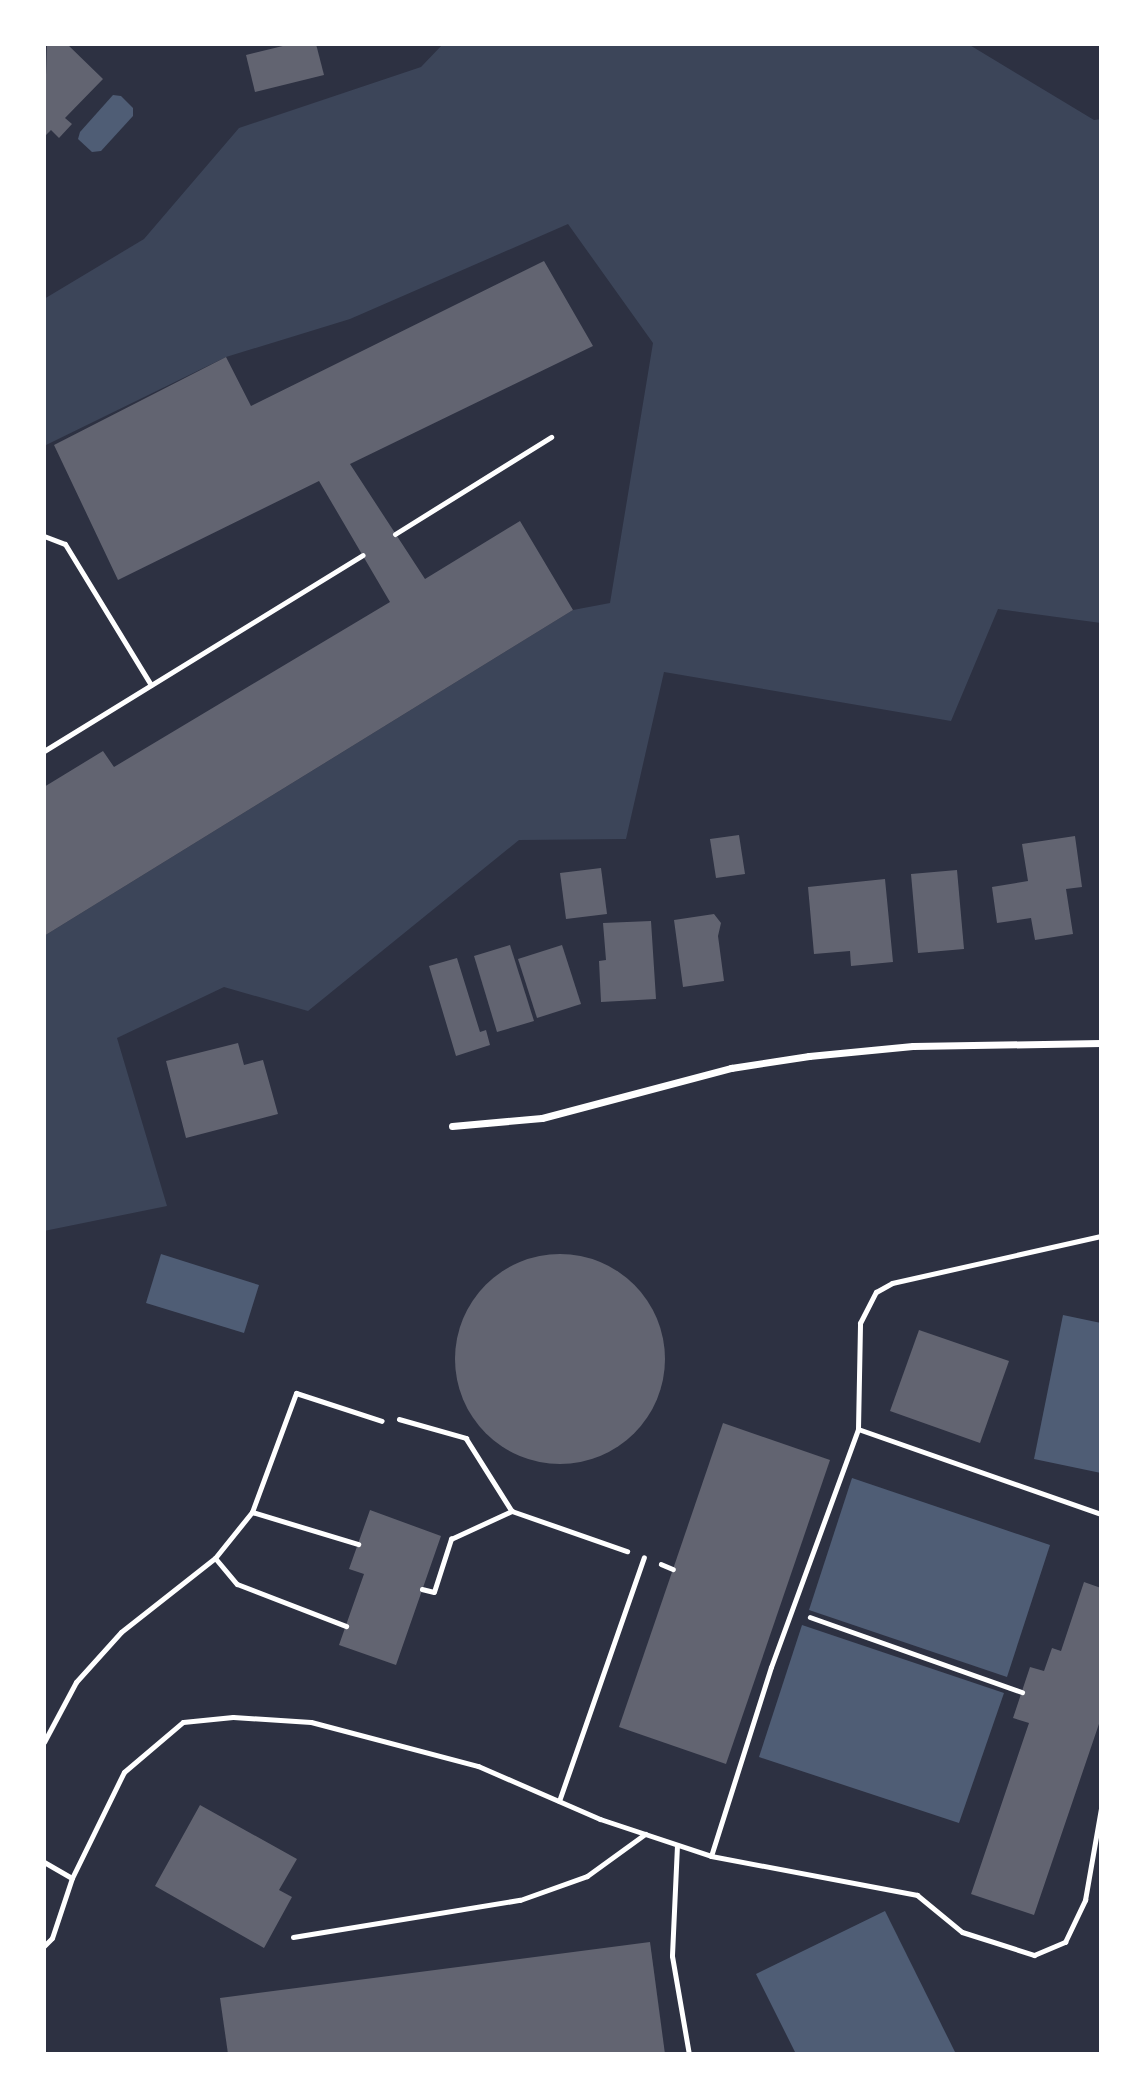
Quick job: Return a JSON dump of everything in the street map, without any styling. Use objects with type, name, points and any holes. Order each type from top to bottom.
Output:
[{"type":"street","points":[[452,1126],[542,1118],[732,1068],[809,1056],[913,1046],[1101,1044]]},
{"type":"lane","points":[[395,534],[551,438]]},
{"type":"lane","points":[[44,536],[65,544],[151,685]]},
{"type":"lane","points":[[44,751],[362,555]]},
{"type":"lane","points":[[711,1856],[724,1805],[858,1429],[860,1323],[876,1292],[892,1283],[1101,1236]]},
{"type":"lane","points":[[44,1742],[76,1682],[121,1632],[215,1558],[251,1512],[296,1393],[382,1421]]},
{"type":"lane","points":[[858,1429],[1101,1514]]},
{"type":"lane","points":[[251,1512],[358,1544]]},
{"type":"lane","points":[[559,1801],[644,1557]]},
{"type":"lane","points":[[215,1558],[237,1584],[346,1626]]},
{"type":"lane","points":[[44,1946],[51,1938],[72,1878],[124,1772],[183,1722],[233,1717],[311,1722],[478,1766],[600,1819],[711,1856],[786,1874],[917,1895],[962,1933],[1034,1955],[1065,1941],[1085,1900],[1101,1808]]},
{"type":"lane","points":[[293,1937],[520,1900],[587,1876],[645,1834]]},
{"type":"lane","points":[[677,1844],[672,1956],[689,2054]]},
{"type":"lane","points":[[44,1862],[72,1878]]},
{"type":"path","points":[[382,1421],[405,1418],[466,1438],[512,1511],[673,1569]]},
{"type":"path","points":[[422,1589],[435,1592],[451,1539],[512,1511]]},
{"type":"path","points":[[792,1611],[1022,1692]]},
{"type":"shaded area","points":[[443,44],[968,44],[1094,120],[1101,119],[1101,623],[998,609],[951,721],[664,672],[626,839],[519,840],[308,1011],[224,987],[117,1038],[167,1206],[44,1231],[44,936],[573,610],[610,603],[653,343],[568,224],[350,319],[226,357],[44,446],[44,299],[144,239],[239,128],[421,67]]},
{"type":"shaded area","points":[[113,95],[121,96],[133,108],[133,116],[101,151],[92,152],[78,139],[80,132]]},
{"type":"shaded area","points":[[161,1254],[259,1285],[244,1333],[146,1303]]},
{"type":"shaded area","points":[[1063,1315],[1101,1323],[1101,1473],[1034,1459]]},
{"type":"shaded area","points":[[852,1478],[1050,1545],[1007,1677],[809,1610]]},
{"type":"shaded area","points":[[802,1625],[1004,1693],[959,1823],[759,1757]]},
{"type":"shaded area","points":[[885,1911],[956,2054],[796,2054],[756,1974]]},
{"type":"building","points":[[47,44],[67,44],[103,79],[65,118],[72,124],[59,138],[51,130],[44,137]]},
{"type":"building","points":[[291,44],[316,44],[324,75],[255,92],[246,55]]},
{"type":"building","points":[[544,261],[593,346],[350,464],[425,579],[520,521],[573,610],[44,936],[44,787],[103,751],[114,767],[390,602],[319,481],[118,580],[54,445],[226,357],[251,406]]},
{"type":"building","points":[[739,835],[745,874],[716,878],[710,839]]},
{"type":"building","points":[[1075,836],[1082,887],[1066,889],[1073,934],[1035,940],[1031,918],[997,923],[992,887],[1028,881],[1022,844]]},
{"type":"building","points":[[601,868],[607,914],[566,919],[560,873]]},
{"type":"building","points":[[957,870],[964,949],[918,953],[911,874]]},
{"type":"building","points":[[885,879],[893,962],[851,966],[850,951],[814,954],[808,887]]},
{"type":"building","points":[[714,914],[721,923],[718,936],[724,981],[683,987],[674,920]]},
{"type":"building","points":[[651,921],[656,999],[601,1002],[599,961],[606,960],[603,923]]},
{"type":"building","points":[[510,945],[534,1021],[497,1032],[474,956]]},
{"type":"building","points":[[562,945],[581,1004],[537,1018],[518,959]]},
{"type":"building","points":[[457,958],[480,1032],[486,1030],[490,1045],[456,1056],[429,966]]},
{"type":"building","points":[[238,1043],[244,1065],[263,1060],[278,1114],[186,1138],[166,1061]]},
{"type":"building","points":[[560,1254],[581,1256],[600,1262],[619,1271],[634,1285],[648,1300],[657,1319],[663,1338],[663,1380],[657,1399],[648,1418],[634,1433],[619,1447],[600,1456],[581,1462],[560,1464],[539,1462],[520,1456],[501,1447],[486,1433],[472,1418],[463,1399],[457,1380],[455,1359],[457,1338],[463,1319],[472,1300],[486,1285],[501,1271],[520,1262],[539,1256]]},
{"type":"building","points":[[919,1330],[1009,1361],[980,1443],[890,1411]]},
{"type":"building","points":[[723,1423],[830,1460],[726,1764],[619,1727]]},
{"type":"building","points":[[370,1510],[441,1536],[396,1665],[339,1645],[364,1574],[349,1569]]},
{"type":"building","points":[[1084,1582],[1101,1588],[1101,1718],[1034,1915],[971,1894],[1029,1723],[1013,1718],[1030,1667],[1044,1671],[1052,1648],[1061,1651]]},
{"type":"building","points":[[200,1805],[297,1859],[279,1890],[292,1897],[264,1948],[155,1886]]},
{"type":"building","points":[[650,1942],[665,2054],[228,2054],[220,1998]]}]
